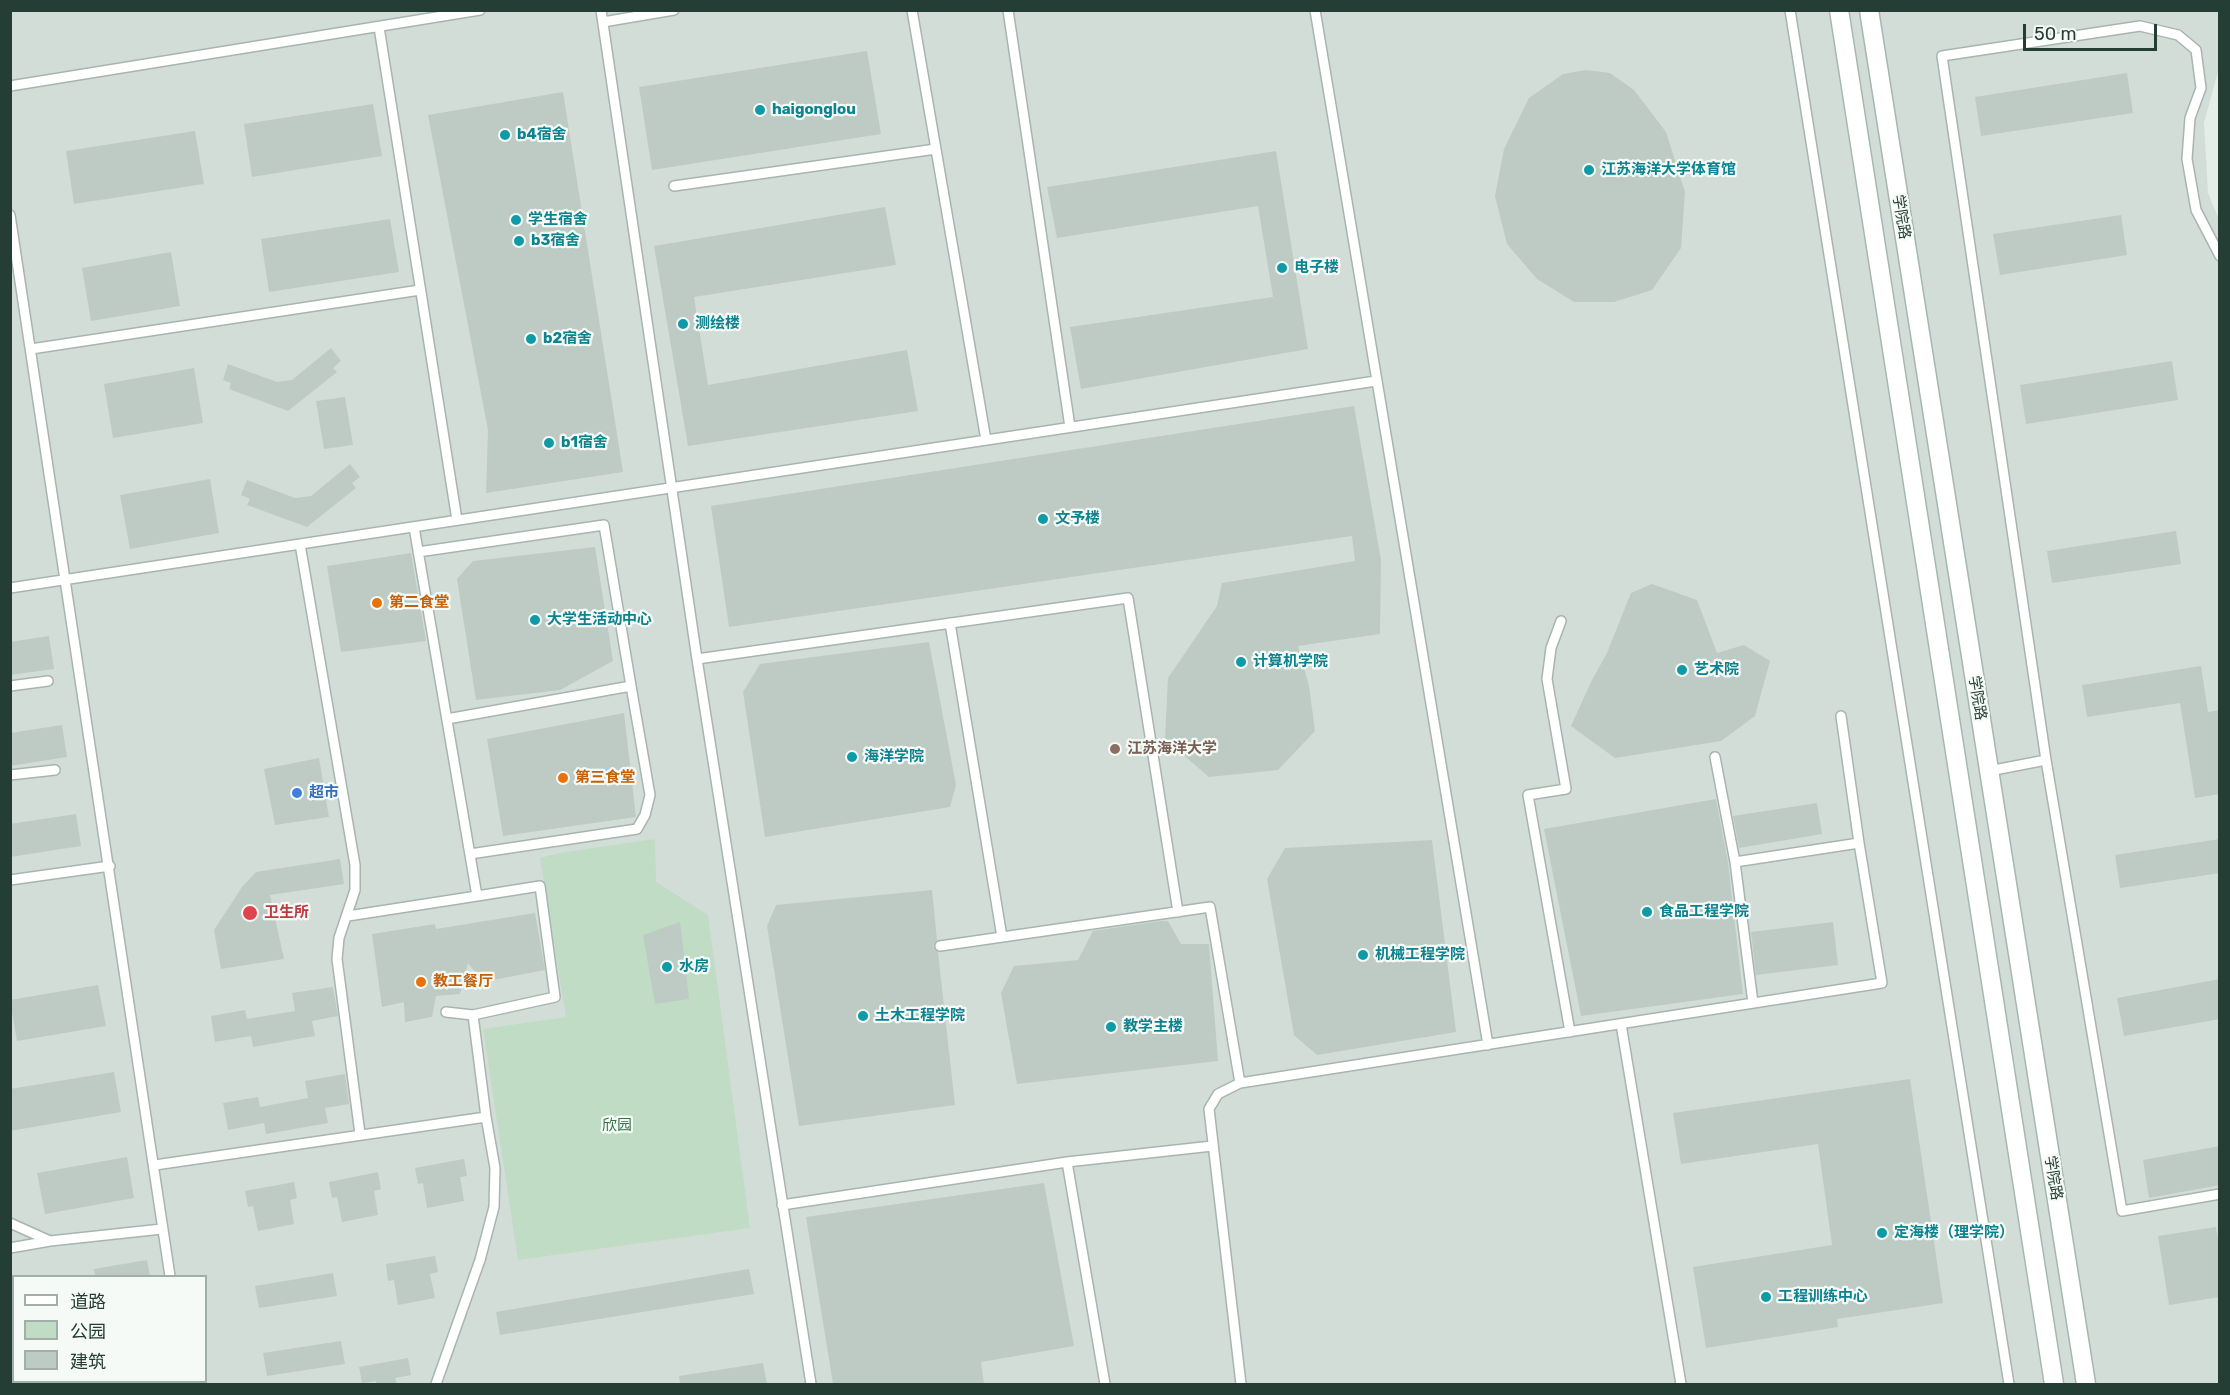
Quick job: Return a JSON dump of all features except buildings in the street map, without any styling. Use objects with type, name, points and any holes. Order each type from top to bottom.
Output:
[{"type":"main road","name":"学院路","points":[[1839,10],[2054,1384]]},
{"type":"main road","name":"学院路","points":[[1869,10],[2086,1384]]},
{"type":"lane","points":[[10,86],[480,10]]},
{"type":"lane","points":[[601,10],[697,659],[811,1384]]},
{"type":"lane","points":[[603,22],[674,10]]},
{"type":"lane","points":[[912,10],[986,440]]},
{"type":"lane","points":[[1008,10],[1070,427]]},
{"type":"lane","points":[[1315,10],[1488,1045]]},
{"type":"lane","points":[[1790,10],[2009,1384]]},
{"type":"lane","points":[[2220,256],[2196,210],[2187,159],[2190,118],[2201,88],[2196,50],[2178,35],[2140,26],[1942,56],[2046,760],[2122,1211],[2220,1194]]},
{"type":"lane","points":[[379,27],[457,520]]},
{"type":"lane","points":[[674,186],[936,149]]},
{"type":"lane","points":[[10,214],[170,1275]]},
{"type":"lane","points":[[31,349],[420,290]]},
{"type":"lane","points":[[10,588],[1376,381]]},
{"type":"lane","points":[[418,552],[604,525],[650,795],[645,815],[637,829],[470,854]]},
{"type":"lane","points":[[414,527],[477,896]]},
{"type":"lane","points":[[300,544],[355,865],[355,890],[339,938],[337,959],[360,1134]]},
{"type":"lane","points":[[697,659],[1128,598],[1178,912]]},
{"type":"lane","points":[[1561,621],[1551,648],[1547,679],[1566,789],[1528,795],[1570,1032]]},
{"type":"lane","points":[[950,623],[1002,937]]},
{"type":"lane","points":[[10,686],[48,681]]},
{"type":"lane","points":[[447,719],[631,687]]},
{"type":"lane","points":[[1241,1384],[1209,1109],[1218,1094],[1240,1083],[1882,983],[1841,716]]},
{"type":"lane","points":[[1715,757],[1735,862],[1753,1003]]},
{"type":"lane","points":[[1989,771],[2046,760]]},
{"type":"lane","points":[[10,775],[55,770]]},
{"type":"lane","points":[[1735,862],[1859,843]]},
{"type":"lane","points":[[10,879],[110,866]]},
{"type":"lane","points":[[348,916],[540,886],[555,997],[473,1015],[446,1012]]},
{"type":"lane","points":[[940,946],[1210,907],[1240,1083]]},
{"type":"lane","points":[[436,1384],[480,1260],[494,1207],[495,1168],[473,1015]]},
{"type":"lane","points":[[1621,1024],[1681,1384]]},
{"type":"lane","points":[[155,1165],[486,1117]]},
{"type":"lane","points":[[782,1205],[1067,1162],[1212,1146]]},
{"type":"lane","points":[[1067,1162],[1106,1384]]},
{"type":"lane","points":[[10,1223],[50,1241]]},
{"type":"lane","points":[[10,1248],[50,1241],[162,1229]]},
{"type":"shaded area","name":"江苏海洋大学","points":[[10,11],[2219,11],[2219,68],[2204,123],[2208,193],[2220,222],[2219,1384],[11,1384]]},
{"type":"green space","name":"欣园","points":[[655,839],[656,882],[708,915],[750,1228],[518,1260],[483,1029],[566,1017],[540,858],[559,853]]},
{"type":"place","name":"haigonglou","points":[[760,110]]},
{"type":"place","name":"b4宿舍","points":[[505,135]]},
{"type":"place","name":"江苏海洋大学体育馆","points":[[1589,170]]},
{"type":"place","name":"学生宿舍","points":[[516,220]]},
{"type":"place","name":"b3宿舍","points":[[519,241]]},
{"type":"place","name":"电子楼","points":[[1282,268]]},
{"type":"place","name":"测绘楼","points":[[683,324]]},
{"type":"place","name":"b2宿舍","points":[[531,339]]},
{"type":"place","name":"b1宿舍","points":[[549,443]]},
{"type":"place","name":"文予楼","points":[[1043,519]]},
{"type":"place","name":"第二食堂","points":[[377,603]]},
{"type":"place","name":"大学生活动中心","points":[[535,620]]},
{"type":"place","name":"计算机学院","points":[[1241,662]]},
{"type":"place","name":"艺术院","points":[[1682,670]]},
{"type":"place","name":"江苏海洋大学","points":[[1115,749]]},
{"type":"place","name":"海洋学院","points":[[852,757]]},
{"type":"place","name":"第三食堂","points":[[563,778]]},
{"type":"place","name":"超市","points":[[297,793]]},
{"type":"place","name":"食品工程学院","points":[[1647,912]]},
{"type":"place","name":"卫生所","points":[[250,913]]},
{"type":"place","name":"机械工程学院","points":[[1363,955]]},
{"type":"place","name":"水房","points":[[667,967]]},
{"type":"place","name":"教工餐厅","points":[[421,982]]},
{"type":"place","name":"土木工程学院","points":[[863,1016]]},
{"type":"place","name":"教学主楼","points":[[1111,1027]]},
{"type":"place","name":"定海楼（理学院）","points":[[1882,1233]]},
{"type":"place","name":"工程训练中心","points":[[1766,1297]]}]
